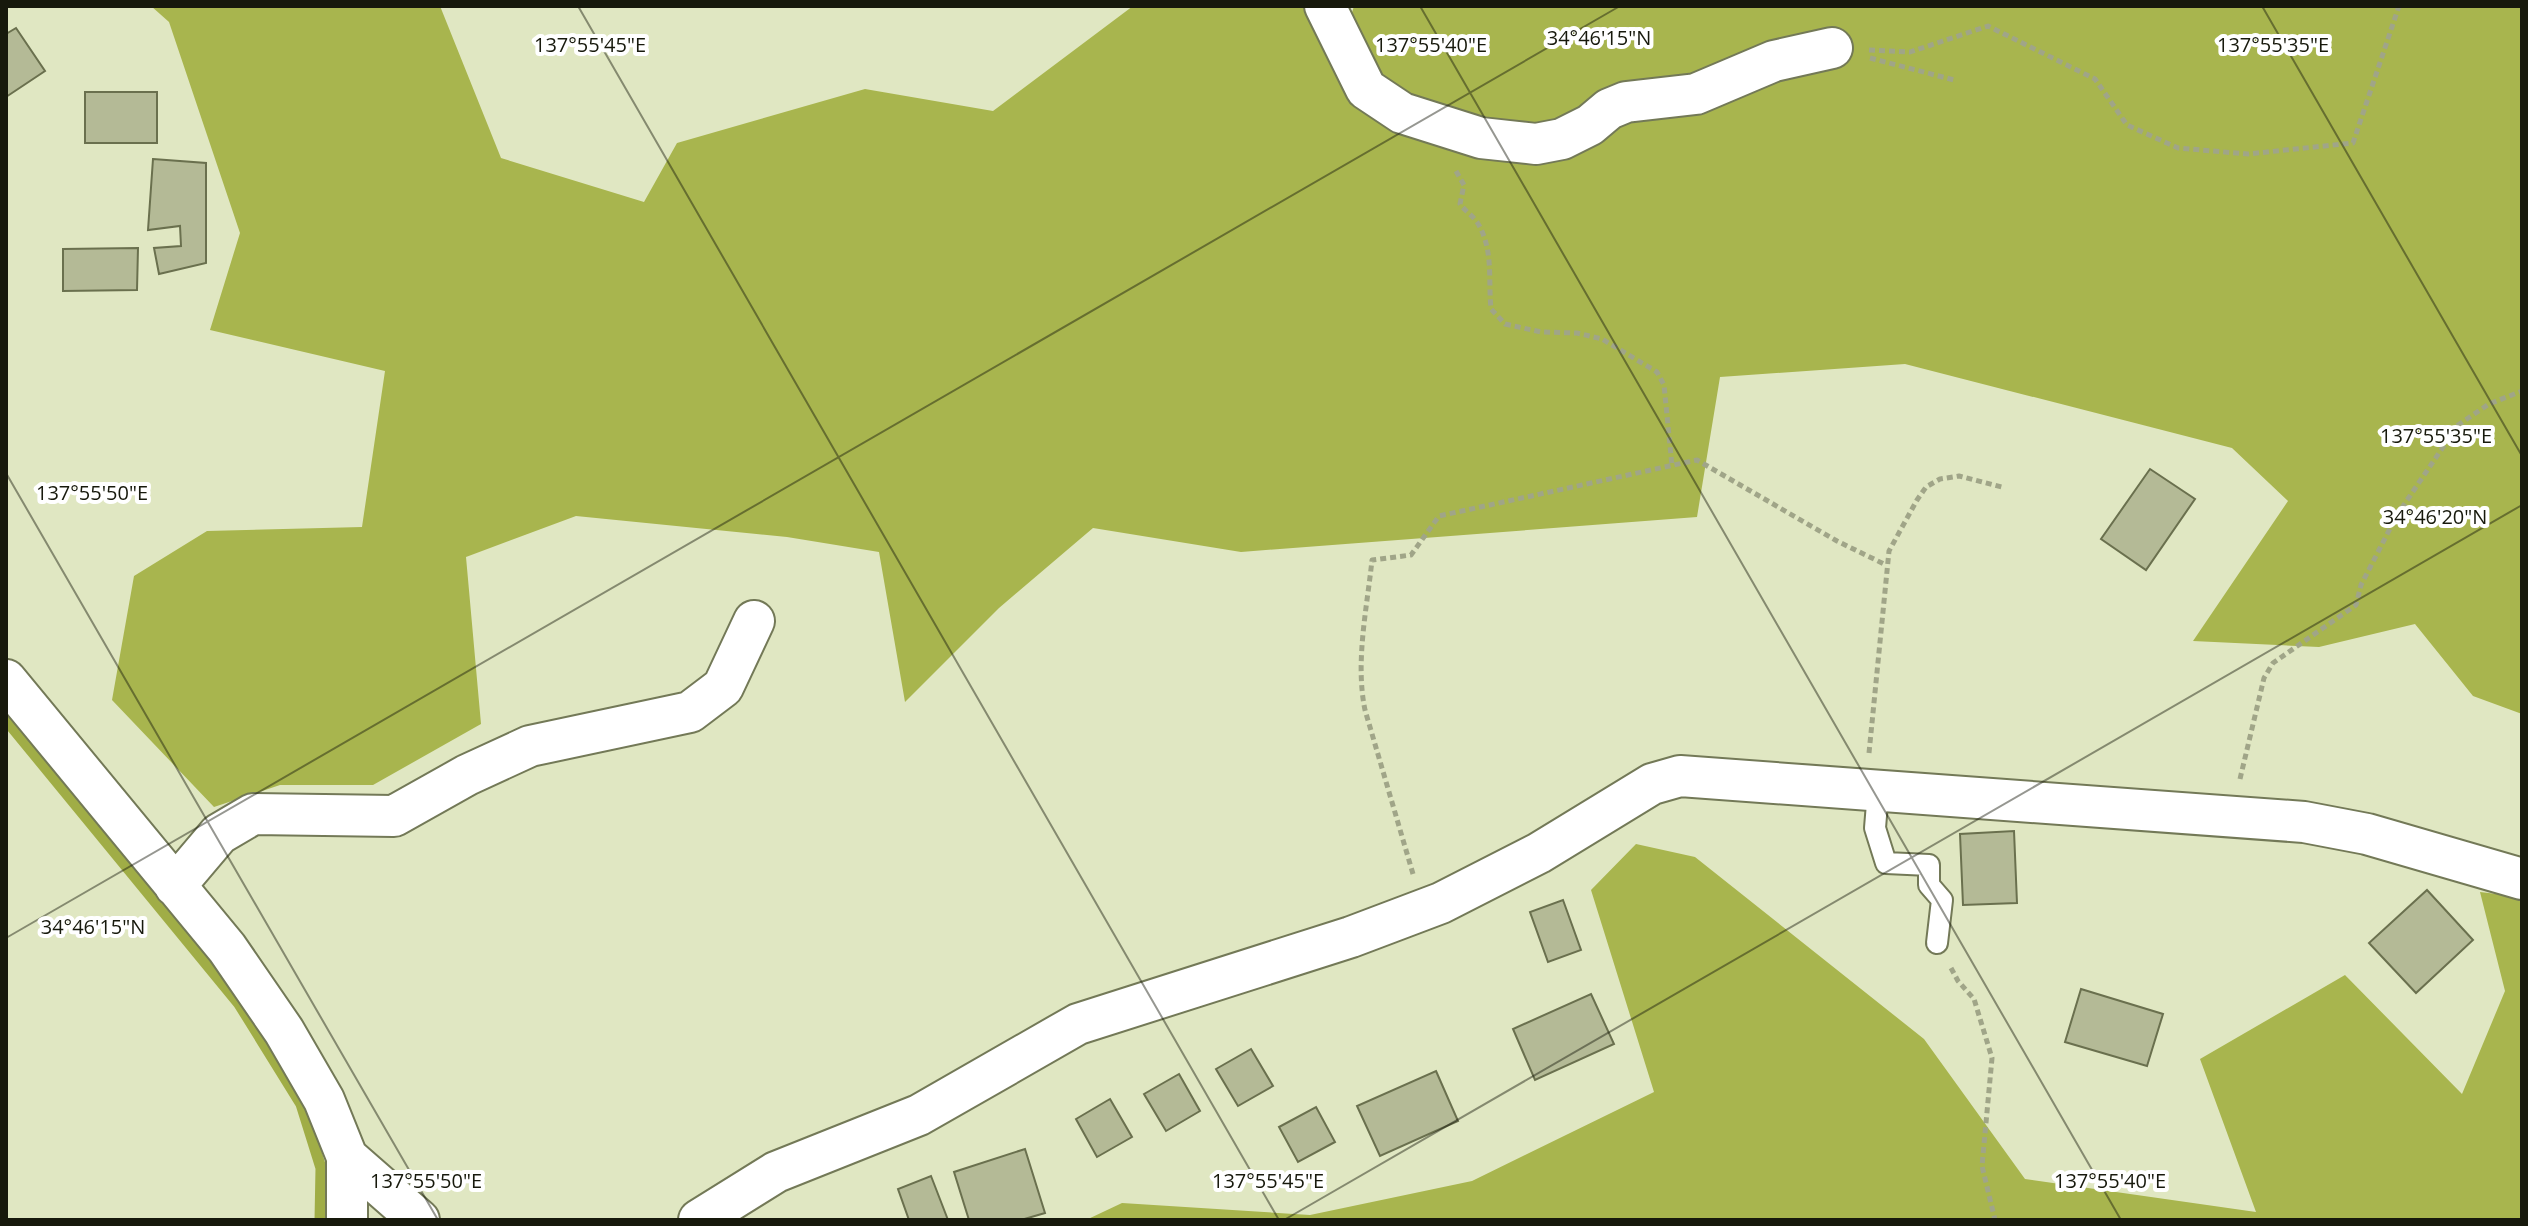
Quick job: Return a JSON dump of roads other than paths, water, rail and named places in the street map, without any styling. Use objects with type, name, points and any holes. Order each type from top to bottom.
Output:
[{"type":"street","points":[[1325,6],[1366,89],[1402,113],[1481,138],[1536,144],[1562,139],[1590,125],[1609,109],[1626,102],[1696,94],[1774,61],[1841,48]]},
{"type":"street","points":[[175,886],[219,834],[253,814],[394,816],[467,775],[530,746],[690,712],[723,687],[754,621]]},
{"type":"street","points":[[6,680],[227,948],[284,1031],[324,1100],[347,1157],[419,1220]]},
{"type":"street","points":[[699,1220],[776,1172],[919,1115],[1078,1024],[1351,937],[1424,910],[1539,853],[1652,784],[1680,776],[2304,822],[2367,834],[2522,879]]},
{"type":"street","points":[[340,1216],[347,1157]]},
{"type":"lane","points":[[1871,790],[1875,828],[1886,863],[1929,865],[1929,885],[1942,900],[1937,943]]},
{"type":"waterway","points":[[6,720],[239,1004],[301,1104],[321,1168],[320,1220]]}]
